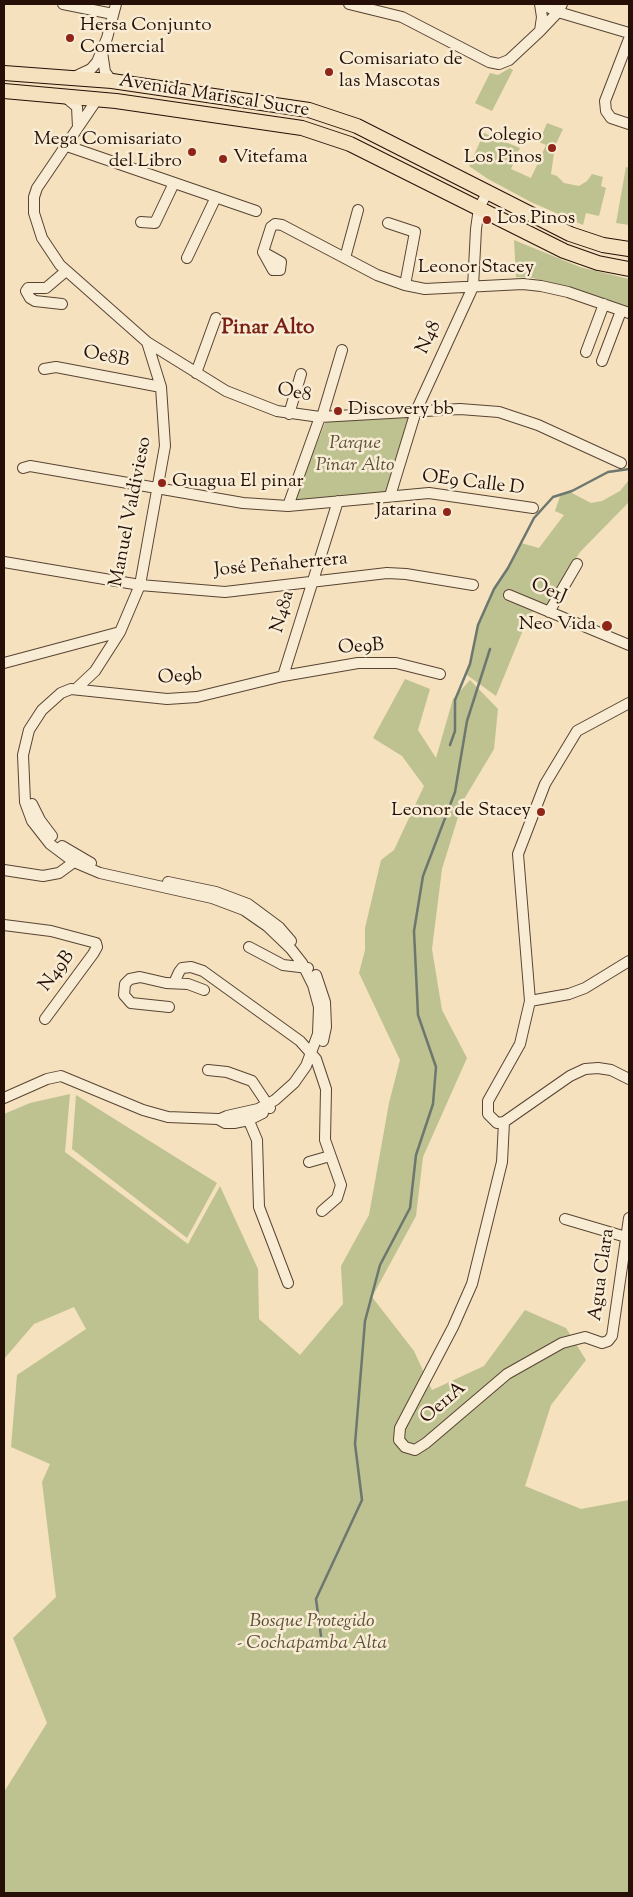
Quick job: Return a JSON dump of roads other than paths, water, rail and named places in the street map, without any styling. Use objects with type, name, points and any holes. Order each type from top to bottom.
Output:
[{"type":"main road","name":"Avenida Mariscal Sucre","points":[[4,73],[112,81],[309,110],[356,126],[570,234],[603,245],[629,249]]},
{"type":"main road","name":"Avenida Mariscal Sucre","points":[[4,91],[98,98],[302,128],[350,144],[564,251],[598,263],[629,269]]},
{"type":"main road","points":[[184,110],[187,92]]},
{"type":"street","points":[[63,4],[114,9],[102,51],[91,69],[71,78]]},
{"type":"street","points":[[349,4],[402,16],[489,62],[499,64],[509,60],[540,31],[560,8]]},
{"type":"street","points":[[540,31],[541,4],[560,8],[629,32]]},
{"type":"street","points":[[629,39],[605,101],[606,111],[612,118],[629,124]]},
{"type":"street","points":[[102,51],[105,72],[112,81]]},
{"type":"street","points":[[63,95],[77,107],[78,128]]},
{"type":"street","points":[[98,98],[37,188],[33,202],[38,230],[66,271],[147,342]]},
{"type":"street","points":[[67,146],[256,211]]},
{"type":"street","points":[[141,222],[155,223],[174,183]]},
{"type":"street","name":"N48","points":[[390,496],[416,411],[473,286],[479,208],[486,192]]},
{"type":"street","points":[[187,258],[216,197]]},
{"type":"street","points":[[345,258],[358,210]]},
{"type":"street","points":[[388,223],[415,232],[405,285]]},
{"type":"street","name":"Leonor Stacey","points":[[263,252],[270,227],[275,224],[282,225],[345,258],[405,285],[425,289],[473,286],[541,286],[625,312]]},
{"type":"street","points":[[62,304],[35,300],[30,298],[26,291],[28,288],[46,288],[66,271]]},
{"type":"street","points":[[586,352],[604,304]]},
{"type":"street","points":[[602,361],[625,312]]},
{"type":"street","points":[[196,373],[216,318]]},
{"type":"street","name":"Oe8","points":[[147,342],[226,391],[277,411],[321,417],[460,409],[499,412],[538,425],[621,463]]},
{"type":"street","name":"Manuel Valdivieso","points":[[77,688],[95,670],[120,632],[140,585],[156,487],[165,446],[161,387],[147,342]]},
{"type":"street","points":[[288,506],[321,417],[342,350]]},
{"type":"street","name":"Oe8B","points":[[44,368],[56,367],[161,387]]},
{"type":"street","points":[[289,414],[301,374]]},
{"type":"street","name":"OE9 Calle D","points":[[23,468],[30,466],[243,503],[288,506],[435,493],[533,508]]},
{"type":"street","name":"N48a","points":[[283,676],[310,583],[338,501]]},
{"type":"street","name":"José Peñaherrera","points":[[4,562],[140,585],[226,592],[398,573],[473,586]]},
{"type":"street","points":[[549,612],[577,564]]},
{"type":"street","name":"Oe1J","points":[[509,595],[629,645]]},
{"type":"street","points":[[4,663],[120,632]]},
{"type":"street","name":"Oe9B","points":[[283,676],[358,663],[396,664],[440,674]]},
{"type":"street","name":"Oe9b","points":[[77,688],[167,699],[197,697],[283,676]]},
{"type":"street","points":[[77,688],[66,690],[51,701],[42,710],[29,730],[23,756],[24,796],[32,821],[40,834],[56,850],[74,862],[115,878],[170,886]]},
{"type":"street","points":[[629,703],[577,731],[545,784],[522,840],[518,856],[518,873],[525,918],[530,1002],[520,1044],[488,1101],[488,1114],[498,1122],[504,1122],[570,1076],[585,1069],[611,1070],[629,1079]]},
{"type":"street","points":[[4,1098],[47,1079],[61,1076],[162,1116],[190,1120],[247,1116],[269,1106],[294,1083],[314,1056],[318,1034],[319,1007],[308,968],[283,941],[253,915],[224,902],[90,862],[72,852],[50,834],[31,803],[24,796]]},
{"type":"street","points":[[4,870],[43,876],[59,873],[74,862]]},
{"type":"street","name":"N49B","points":[[4,925],[51,931],[93,942],[97,945],[94,954],[45,1019]]},
{"type":"street","points":[[249,947],[282,965],[308,968]]},
{"type":"street","points":[[530,1002],[569,994],[585,988],[629,960]]},
{"type":"street","points":[[174,984],[178,972],[182,968],[191,967],[202,971],[300,1041],[314,1056],[326,1089],[325,1140],[341,1185],[341,1191],[337,1198],[322,1211]]},
{"type":"street","points":[[169,1007],[131,1003],[125,997],[124,988],[127,981],[136,977],[174,984],[188,984],[204,990]]},
{"type":"street","points":[[208,1070],[227,1072],[252,1081],[269,1106]]},
{"type":"street","points":[[247,1116],[257,1140],[259,1208],[288,1283]]},
{"type":"street","name":"Oe11A","points":[[504,1122],[502,1162],[472,1284],[453,1327],[398,1434],[400,1442],[410,1450],[415,1450],[426,1444],[507,1374],[562,1343],[585,1337]]},
{"type":"street","points":[[309,1162],[330,1156]]},
{"type":"street","name":"Agua Clara","points":[[585,1337],[602,1343],[608,1341],[612,1336],[629,1218]]},
{"type":"street","points":[[565,1219],[626,1245]]},
{"type":"waterway","points":[[450,745],[455,731],[455,700],[470,664],[478,625],[494,589],[508,568],[534,518],[553,497],[572,491],[608,472],[629,469]]},
{"type":"waterway","points":[[321,1636],[316,1599],[362,1500],[355,1444],[365,1321],[380,1265],[410,1208],[416,1155],[433,1104],[436,1067],[418,1015],[414,931],[423,876],[455,792],[467,721],[490,649]]},
{"type":"place","name":"Hersa Conjunto Comercial","points":[[70,38]]},
{"type":"place","name":"Comisariato de las Mascotas","points":[[329,72]]},
{"type":"place","name":"Colegio Los Pinos","points":[[552,148]]},
{"type":"place","name":"Mega Comisariato del Libro","points":[[192,152]]},
{"type":"place","name":"Vitefama","points":[[223,159]]},
{"type":"place","name":"Los Pinos","points":[[487,220]]},
{"type":"place","name":"Discovery bb","points":[[338,411]]},
{"type":"place","name":"Guagua El pinar","points":[[162,483]]},
{"type":"place","name":"Jatarina","points":[[447,512]]},
{"type":"place","name":"Neo Vida","points":[[607,626]]},
{"type":"place","name":"Leonor de Stacey","points":[[541,812]]},
{"type":"district","name":"Pinar Alto","points":[[268,329]]},
{"type":"park label","name":"Parque Pinar Alto","points":[[355,456]]},
{"type":"park label","name":"Bosque Protegido - Cochapamba Alta","points":[[312,1634]]}]
